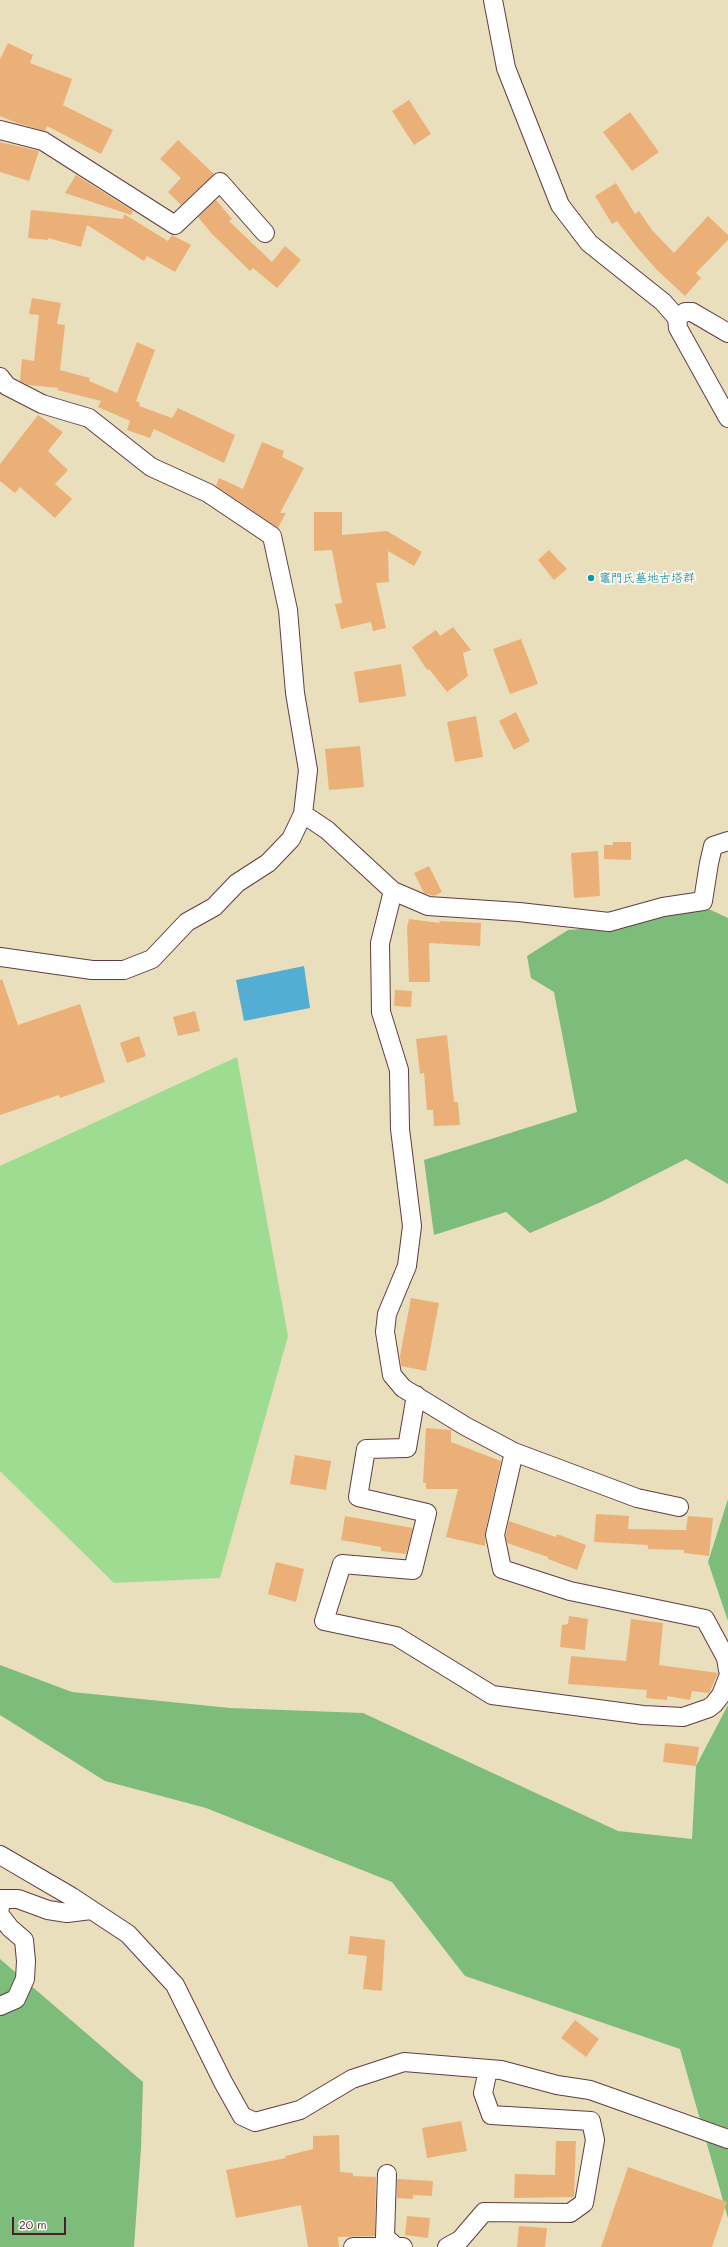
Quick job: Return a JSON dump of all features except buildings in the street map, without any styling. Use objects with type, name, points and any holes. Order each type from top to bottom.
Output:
[{"type":"street","points":[[493,0],[506,68],[560,205],[588,243],[663,302],[677,318],[678,328],[728,418]]},
{"type":"street","points":[[0,130],[43,141],[175,225],[220,182],[265,233]]},
{"type":"street","points":[[677,318],[685,312],[692,312],[728,333]]},
{"type":"street","points":[[0,377],[7,386],[42,404],[89,418],[151,467],[208,493],[272,536],[288,610],[294,693],[308,770],[303,814],[291,839],[268,863],[237,883],[214,907],[187,922],[152,959],[124,970],[92,970],[0,957]]},
{"type":"street","points":[[303,814],[327,830],[393,891],[428,906],[519,912],[609,922],[663,907],[703,901],[709,863],[714,846],[728,841]]},
{"type":"street","points":[[393,891],[380,943],[380,1012],[399,1070],[400,1129],[412,1226],[407,1266],[389,1308],[385,1332],[392,1375],[403,1388],[465,1426],[514,1452],[638,1498],[679,1507]]},
{"type":"street","points":[[416,1395],[407,1448],[366,1448],[358,1497],[427,1513],[413,1570],[342,1564],[324,1621],[396,1636],[492,1695],[643,1715],[683,1717],[709,1708],[714,1704],[721,1695],[728,1677]]},
{"type":"street","points":[[514,1452],[495,1535],[502,1569],[570,1591],[705,1619],[726,1658],[728,1670]]},
{"type":"street","points":[[0,1855],[128,1934],[175,1985],[223,2082],[242,2116],[255,2122],[300,2110],[352,2079],[404,2062],[501,2070],[557,2085],[590,2090],[728,2139]]},
{"type":"street","points":[[0,1908],[0,1899],[18,1899],[48,1910],[67,1913],[91,1910]]},
{"type":"street","points":[[0,1915],[10,1928],[24,1940],[26,1961],[25,1979],[16,2000],[0,2006]]},
{"type":"street","points":[[447,2247],[460,2240],[484,2212],[570,2213],[584,2203],[595,2140],[590,2121],[491,2114],[483,2093],[488,2070]]},
{"type":"street","points":[[387,2174],[385,2237],[396,2247]]},
{"type":"street","points":[[353,2247],[403,2247]]},
{"type":"green space","points":[[700,905],[728,918],[728,1184],[686,1159],[601,1202],[530,1233],[506,1212],[434,1235],[424,1160],[577,1112],[554,992],[531,978],[527,956],[568,930],[632,925]]},
{"type":"green space","points":[[237,1057],[288,1336],[220,1578],[114,1583],[0,1471],[0,1166]]},
{"type":"green space","points":[[728,1499],[728,1621],[708,1562]]},
{"type":"green space","points":[[0,1665],[72,1692],[230,1708],[363,1713],[618,1831],[692,1839],[696,1766],[728,1705],[728,2218],[680,2049],[465,1976],[392,1882],[206,1808],[105,1781],[0,1715]]},
{"type":"green space","points":[[0,1959],[143,2082],[141,2148],[134,2247],[0,2247]]},
{"type":"water","points":[[304,966],[310,1008],[244,1021],[236,980]]},
{"type":"place","name":"竈門氏墓地古塔群","points":[[591,578]]}]
